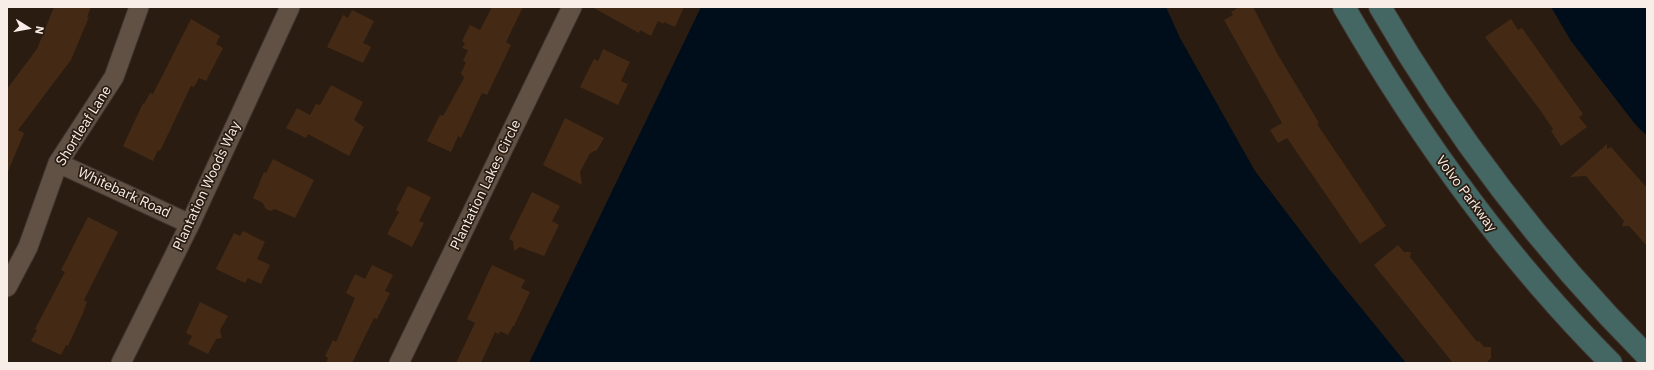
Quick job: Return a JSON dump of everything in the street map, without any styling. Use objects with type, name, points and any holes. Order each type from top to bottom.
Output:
[{"type":"main road","name":"Volvo Parkway","points":[[1344,7],[1405,110],[1481,215],[1522,266],[1611,363]]},
{"type":"main road","points":[[1380,7],[1440,104],[1516,209],[1556,259],[1647,356]]},
{"type":"street","name":"Shortleaf Lane","points":[[7,287],[28,247],[58,163],[114,77],[139,7]]},
{"type":"street","name":"Plantation Woods Way","points":[[121,363],[190,224],[290,7]]},
{"type":"street","name":"Plantation Lakes Circle","points":[[399,363],[572,7]]},
{"type":"street","name":"Whitebark Road","points":[[58,163],[190,224]]},
{"type":"water","points":[[701,7],[1166,7],[1180,38],[1255,171],[1331,271],[1406,363],[529,363]]},
{"type":"water","points":[[1551,7],[1647,7],[1647,136],[1635,124],[1571,41]]},
{"type":"building","points":[[54,7],[91,7],[87,17],[89,17],[71,60],[18,130],[24,133],[7,174],[7,89],[37,49]]},
{"type":"building","points":[[492,7],[523,7],[506,42],[511,45],[487,95],[482,93],[461,138],[458,136],[451,152],[427,141],[440,115],[443,116],[464,78],[461,73],[466,62],[463,61],[468,50],[462,48],[465,43],[462,41],[470,25],[480,30]]},
{"type":"building","points":[[592,7],[684,7],[675,27],[658,21],[651,36],[640,30],[639,33]]},
{"type":"building","points":[[1239,7],[1253,7],[1278,55],[1319,123],[1317,124],[1386,226],[1360,244],[1287,138],[1278,143],[1270,130],[1282,123],[1224,20],[1233,15],[1231,12]]},
{"type":"building","points":[[352,10],[374,21],[363,43],[371,47],[363,63],[327,47],[343,15],[348,18]]},
{"type":"building","points":[[191,19],[220,36],[216,44],[223,48],[206,81],[199,78],[194,87],[191,86],[160,151],[158,150],[153,161],[123,146],[143,103],[144,104],[150,93],[153,94]]},
{"type":"building","points":[[1511,19],[1518,30],[1522,28],[1583,114],[1579,117],[1587,127],[1561,146],[1551,131],[1553,129],[1540,110],[1485,37]]},
{"type":"building","points":[[603,49],[630,62],[621,81],[628,84],[618,105],[580,87],[594,59],[598,61]]},
{"type":"building","points":[[331,85],[363,102],[354,120],[364,127],[349,156],[308,134],[306,138],[286,128],[297,108],[310,115],[316,104],[320,105]]},
{"type":"building","points":[[565,118],[604,138],[597,150],[590,153],[580,172],[582,185],[543,165]]},
{"type":"building","points":[[1607,144],[1607,149],[1611,147],[1647,188],[1647,246],[1629,226],[1622,226],[1624,221],[1586,176],[1570,177]]},
{"type":"building","points":[[273,159],[314,180],[295,218],[275,209],[270,211],[265,208],[263,203],[253,198],[264,172],[266,173]]},
{"type":"building","points":[[408,186],[431,197],[419,221],[424,223],[412,247],[387,234],[399,212],[396,210]]},
{"type":"building","points":[[532,192],[560,206],[552,221],[559,225],[544,256],[520,247],[514,251],[513,241],[509,239]]},
{"type":"building","points":[[88,217],[118,232],[84,300],[87,302],[68,346],[66,345],[61,355],[31,341],[37,330],[35,329],[65,272],[61,270]]},
{"type":"building","points":[[243,231],[265,242],[257,259],[270,265],[261,284],[248,278],[245,283],[216,269],[234,233],[240,236]]},
{"type":"building","points":[[1398,245],[1404,252],[1411,252],[1410,257],[1477,342],[1479,341],[1484,347],[1491,347],[1491,358],[1486,363],[1453,363],[1374,265]]},
{"type":"building","points":[[372,265],[393,275],[385,291],[390,293],[377,319],[374,318],[352,363],[326,363],[328,358],[325,356],[333,340],[336,342],[355,298],[346,293],[355,274],[365,279]]},
{"type":"building","points":[[492,265],[525,280],[521,288],[530,292],[514,326],[508,335],[500,331],[499,334],[495,332],[481,363],[456,363],[475,323],[467,319]]},
{"type":"building","points":[[200,302],[228,316],[220,330],[222,338],[216,339],[208,354],[188,344],[192,336],[186,333]]}]
